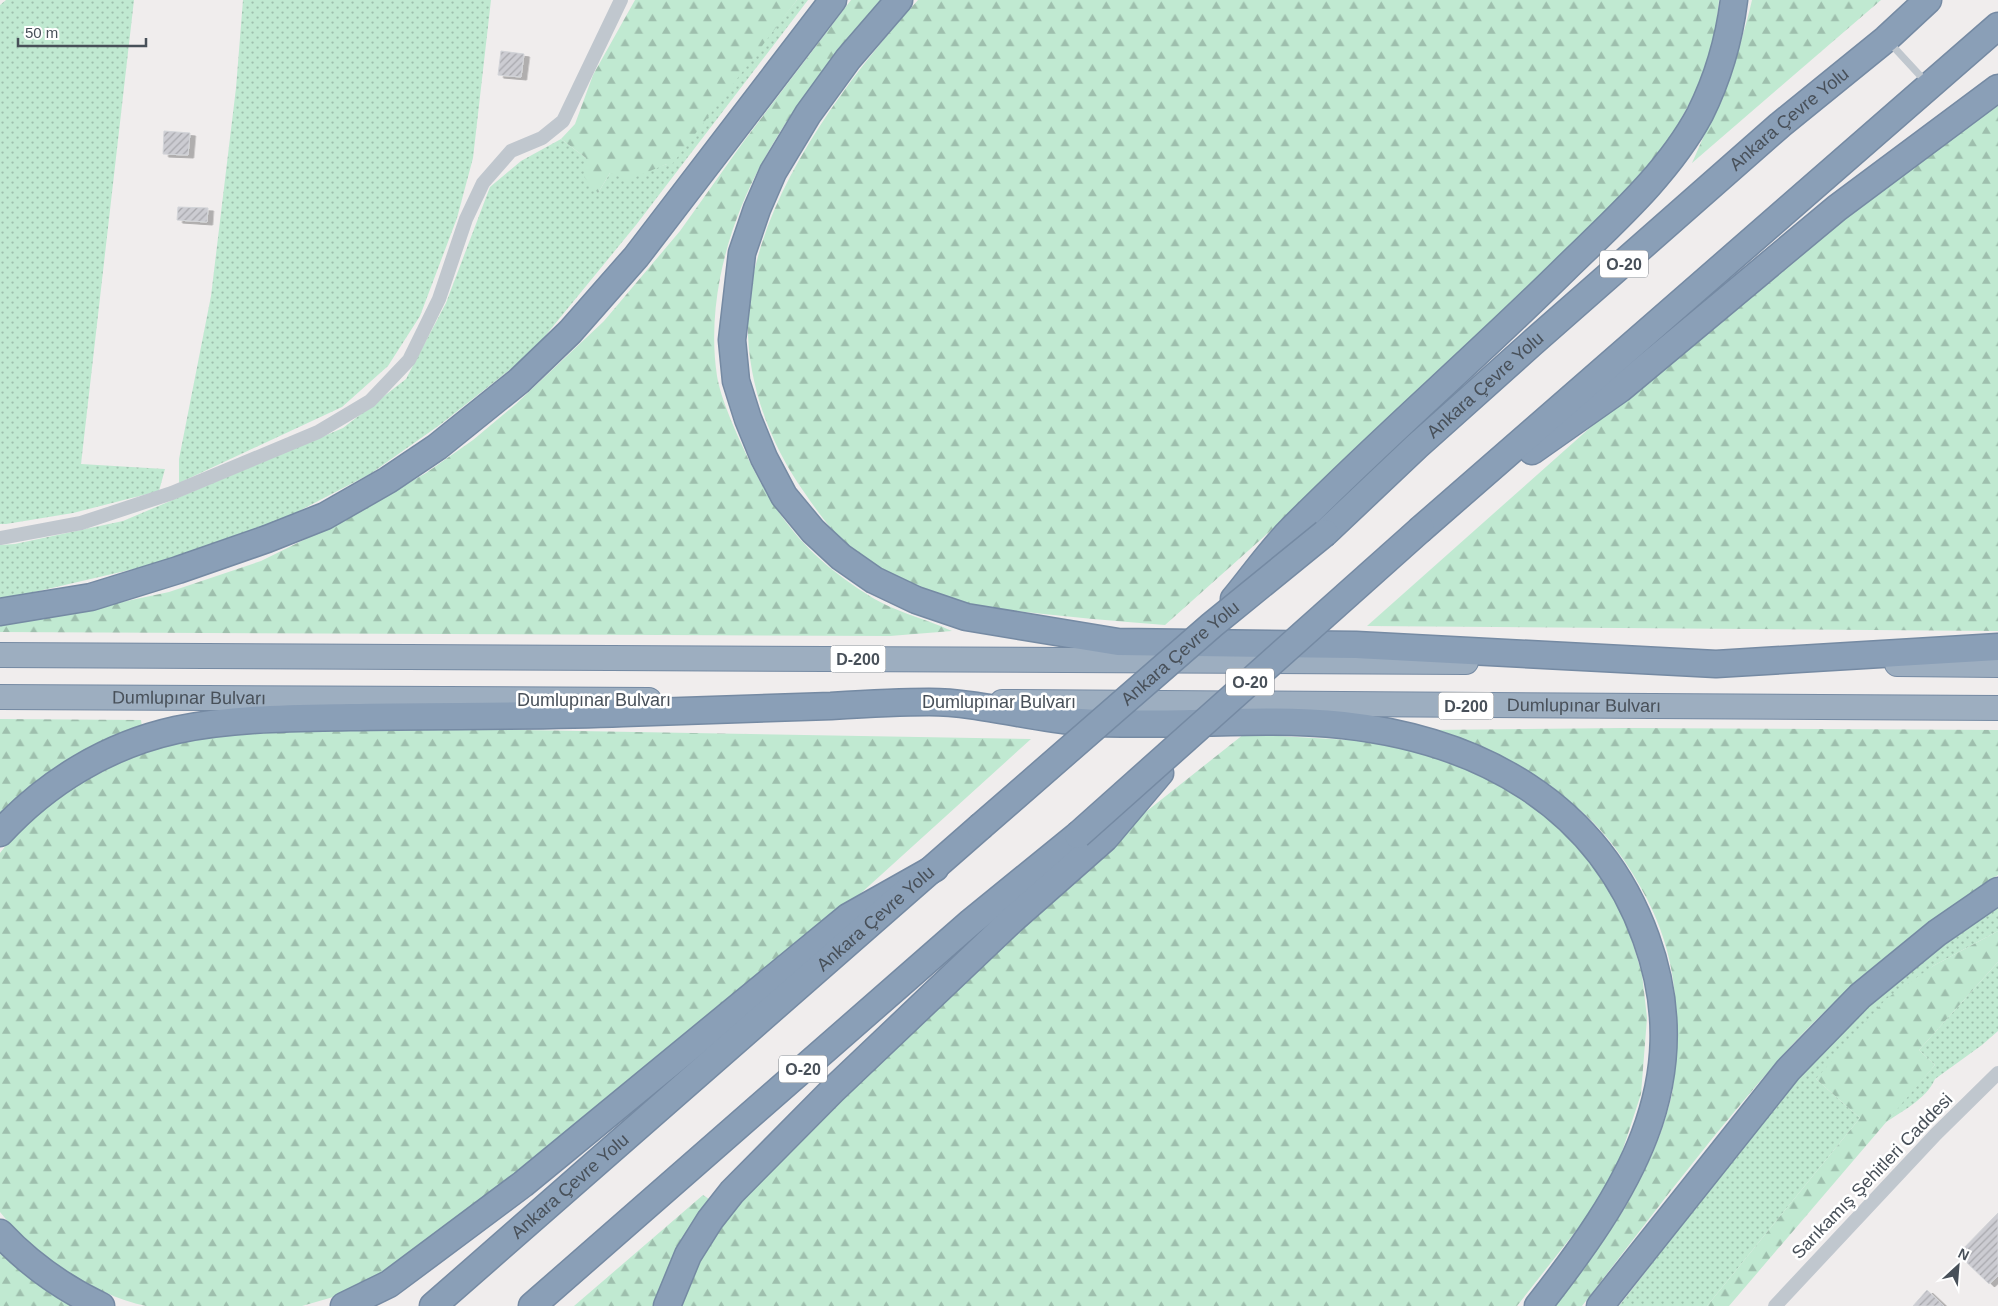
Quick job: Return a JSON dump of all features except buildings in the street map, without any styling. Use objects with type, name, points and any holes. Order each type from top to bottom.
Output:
[{"type":"highway","points":[[0,612],[91,598],[178,570],[275,535],[325,516],[388,480],[437,447],[519,381],[570,332],[624,271],[833,0]]},
{"type":"highway","points":[[899,0],[837,74],[808,114],[773,172],[757,208],[742,253],[732,340],[736,381],[748,419],[764,458],[784,496],[813,531],[841,557],[874,580],[916,600],[966,617],[1118,642],[1346,645],[1716,664],[1998,647]]},
{"type":"highway","points":[[1212,625],[1291,530],[1520,314],[1616,219],[1672,157],[1699,115],[1718,72],[1731,22],[1734,0]]},
{"type":"highway","name":"Ankara Çevre Yolu","points":[[433,1306],[1212,625],[1325,533],[1416,446],[1531,344],[1780,125],[1886,39],[1928,0]]},
{"type":"highway","name":"O-20","points":[[532,1306],[971,922],[1078,835],[1421,529],[1998,26]]},
{"type":"highway","points":[[1421,529],[1620,389],[1837,208],[1998,88]]},
{"type":"highway","name":"D-200","points":[[0,655],[1998,665]]},
{"type":"highway","name":"Dumlupınar Bulvarı","points":[[0,696],[1998,708]]},
{"type":"highway","points":[[0,834],[42,793],[78,768],[126,746],[173,731],[222,723],[273,719],[560,716],[935,702],[1080,722],[1339,725],[1397,733],[1488,763],[1547,799],[1579,828],[1613,870],[1632,902],[1652,954],[1662,993],[1664,1039],[1661,1073],[1651,1121],[1629,1174],[1597,1228],[1538,1306]]},
{"type":"highway","points":[[668,1306],[688,1255],[710,1220],[732,1192],[819,1104],[1012,920],[1105,838],[1192,734]]},
{"type":"highway","points":[[344,1306],[389,1284],[523,1184],[848,917],[935,868]]},
{"type":"highway","points":[[1600,1306],[1788,1070],[1860,996],[1937,933],[1998,891]]},
{"type":"highway","points":[[0,1234],[19,1253],[48,1276],[101,1306]]},
{"type":"street","points":[[0,538],[81,523],[172,493],[318,432],[370,401],[409,360],[439,299],[466,219],[483,183],[511,151],[542,138],[563,121],[621,0]]},
{"type":"street","name":"Sarıkamış Şehitleri Caddesi","points":[[1775,1306],[1936,1134],[1998,1073]]},
{"type":"lane","points":[[1886,39],[1930,86]]},
{"type":"green space","points":[[6,0],[134,0],[81,464],[165,469],[159,491],[73,513],[0,524],[0,5]]},
{"type":"green space","points":[[243,0],[491,0],[473,158],[457,218],[420,316],[388,366],[342,407],[179,483],[179,459],[211,296],[236,88]]},
{"type":"green space","points":[[635,0],[797,0],[670,167],[667,164],[628,180],[610,173],[598,193],[584,177],[586,158],[561,139],[575,124],[593,75]]},
{"type":"green space","points":[[797,0],[808,0],[636,225],[532,352],[441,424],[370,474],[276,523],[151,565],[0,600],[0,545],[15,544],[123,521],[343,428],[406,379],[446,303],[490,187],[521,161],[561,139],[586,158],[598,193],[610,173],[658,167],[667,164]]},
{"type":"green space","points":[[851,0],[881,0],[829,64],[782,129],[744,199],[730,237],[716,302],[714,339],[717,376],[729,416],[757,477],[781,516],[809,549],[844,579],[875,599],[897,610],[952,631],[890,636],[0,632],[0,624],[66,614],[169,592],[261,561],[342,521],[426,473],[473,440],[516,404],[604,321],[680,231],[744,141]]},
{"type":"green space","points":[[918,0],[1719,0],[1715,37],[1696,91],[1671,137],[1604,217],[1296,508],[1165,625],[964,606],[950,603],[910,587],[872,565],[843,541],[831,528],[814,507],[790,471],[768,426],[753,377],[748,327],[749,302],[757,261],[770,220],[789,179],[811,139],[836,101],[863,65]]},
{"type":"green space","points":[[1752,0],[1881,0],[1692,163],[1734,63]]},
{"type":"green space","points":[[1998,98],[1998,631],[1367,626],[1592,426],[1738,302]]},
{"type":"green space","points":[[0,719],[141,720],[142,727],[50,773],[16,798],[0,813]]},
{"type":"green space","points":[[349,727],[1031,739],[860,894],[643,1073],[421,1251],[347,1293],[302,1306],[146,1306],[105,1292],[65,1271],[29,1243],[0,1212],[0,853],[24,822],[89,774],[146,749],[217,736]]},
{"type":"green space","points":[[1625,728],[1998,730],[1998,875],[1916,933],[1864,976],[1814,1022],[1791,1046],[1710,1141],[1582,1306],[1553,1306],[1591,1258],[1625,1207],[1653,1152],[1664,1123],[1672,1094],[1674,1076],[1676,1007],[1672,970],[1662,934],[1647,899],[1618,851],[1590,819],[1563,796],[1526,773],[1427,730]]},
{"type":"green space","points":[[1244,734],[1403,743],[1482,773],[1548,815],[1576,843],[1606,883],[1628,928],[1642,974],[1647,1018],[1641,1094],[1617,1167],[1593,1209],[1517,1306],[680,1306],[699,1256],[748,1189],[1123,830]]},
{"type":"green space","points":[[1998,908],[1998,931],[1933,966],[1816,1079],[1860,1118],[1707,1306],[1619,1306],[1736,1154],[1829,1045],[1863,1011],[1911,969],[1962,931]]},
{"type":"green space","points":[[1998,931],[1998,962],[1919,1050],[1935,1065],[1729,1306],[1707,1306],[1860,1118],[1816,1079],[1886,999],[1933,966]]},
{"type":"green space","points":[[1998,962],[1998,1031],[1935,1079],[1919,1099],[1882,1125],[1935,1065],[1919,1050]]},
{"type":"green space","points":[[703,1195],[709,1199],[679,1251],[657,1306],[574,1306]]},
{"type":"green space","points":[[0,1254],[34,1282],[72,1306],[0,1306]]}]
